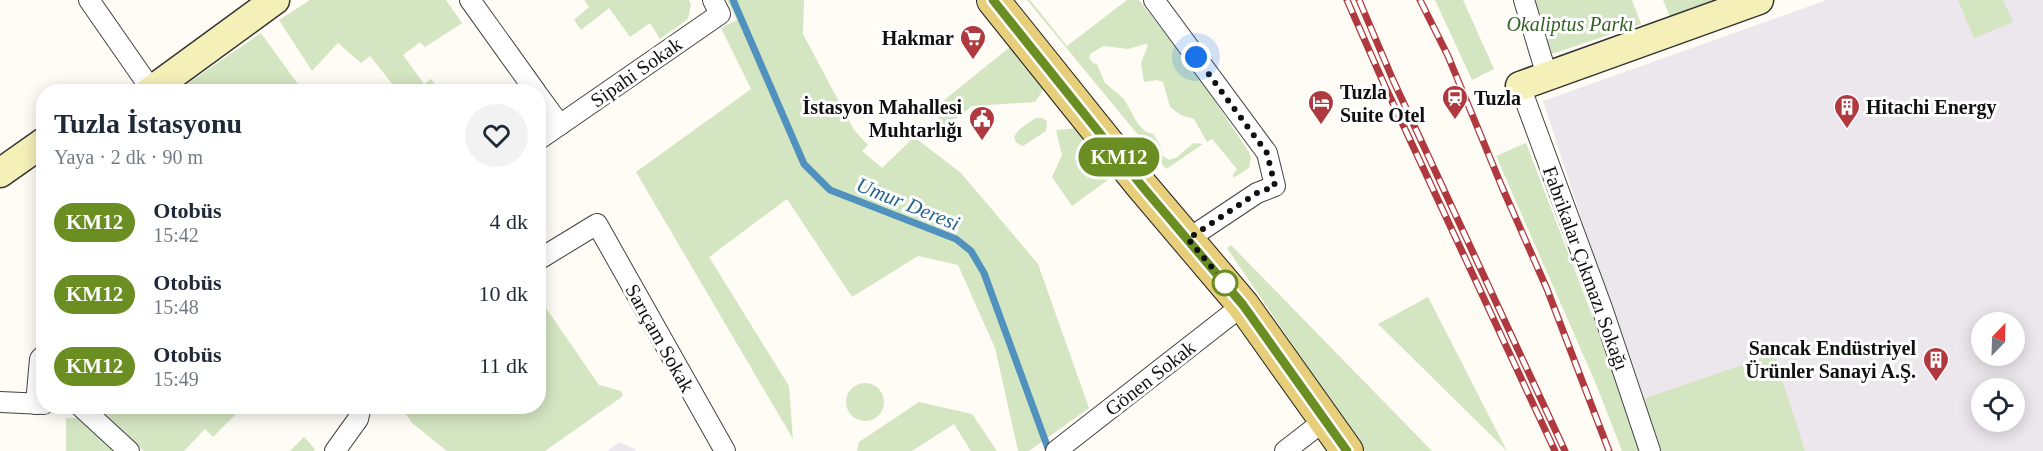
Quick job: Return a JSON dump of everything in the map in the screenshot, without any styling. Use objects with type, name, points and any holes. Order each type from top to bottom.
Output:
[{"type":"main road","points":[[993,0],[1142,186],[1243,305],[1347,451]]},
{"type":"street","points":[[89,0],[147,84]]},
{"type":"street","points":[[470,0],[531,84]]},
{"type":"street","name":"Sipahi Sokak","points":[[546,135],[720,14],[713,0]]},
{"type":"street","points":[[1154,0],[1267,153],[1275,186],[1257,193],[1188,239]]},
{"type":"street","points":[[1524,0],[1547,76]]},
{"type":"street","points":[[1520,86],[1759,0]]},
{"type":"street","points":[[161,84],[266,2]]},
{"type":"street","name":"Fabrikalar Çıkmazı Sokağı","points":[[1520,86],[1602,308],[1650,451]]},
{"type":"street","points":[[546,106],[560,125]]},
{"type":"street","points":[[0,173],[36,148]]},
{"type":"street","name":"Sarıçam Sokak","points":[[546,255],[597,224],[725,451]]},
{"type":"street","name":"Gönen Sokak","points":[[1058,450],[1243,305]]},
{"type":"street","points":[[0,402],[36,404]]},
{"type":"street","points":[[89,414],[129,451]]},
{"type":"street","points":[[335,451],[359,414]]},
{"type":"street","points":[[1285,451],[1325,420]]},
{"type":"shaded area","points":[[1827,0],[2043,0],[2043,451],[1657,451],[1543,101]]},
{"type":"shaded area","points":[[619,442],[635,449],[636,451],[607,451]]},
{"type":"green space","points":[[310,0],[446,0],[462,23],[425,47],[420,42],[403,55],[424,84],[392,84],[370,56],[361,63],[338,43],[312,71],[279,20]]},
{"type":"green space","points":[[584,0],[689,0],[691,5],[688,19],[660,39],[650,23],[630,37],[609,8],[581,30],[574,20],[589,7]]},
{"type":"green space","points":[[727,0],[804,0],[803,34],[854,130],[868,145],[862,151],[882,168],[914,137],[961,173],[1038,264],[1089,408],[1029,451],[1018,451],[995,348],[958,265],[918,256],[852,297],[787,199],[709,257],[789,386],[793,439],[636,172],[751,89],[721,28],[737,20]]},
{"type":"green space","points":[[1027,0],[1030,0],[1067,46],[1127,0],[1139,0],[1196,73],[1249,152],[1251,158],[1249,168],[1233,178],[1237,169],[1212,139],[1207,142],[1194,119],[1181,115],[1170,107],[1163,82],[1156,80],[1144,82],[1141,63],[1148,45],[1128,49],[1103,46],[1090,54],[1089,58],[1097,64],[1105,83],[1124,99],[1138,124],[1146,132],[1153,134],[1160,145],[1163,156],[1169,160],[1178,157],[1193,143],[1203,144],[1166,169]]},
{"type":"green space","points":[[1435,0],[1463,0],[1494,69],[1472,80]]},
{"type":"green space","name":"Okaliptus Parkı","points":[[1534,0],[1632,0],[1641,24],[1552,54]]},
{"type":"green space","points":[[1663,0],[1715,0],[1670,17]]},
{"type":"green space","points":[[1958,0],[2003,0],[2013,22],[1974,38]]},
{"type":"green space","points":[[261,33],[298,84],[187,84]]},
{"type":"green space","points":[[1011,46],[1045,87],[1035,102],[972,106],[946,127],[932,110]]},
{"type":"green space","points":[[431,79],[435,84],[424,84]]},
{"type":"green space","points":[[1036,118],[1047,121],[1046,131],[1023,146],[1017,143],[1014,139],[1018,131]]},
{"type":"green space","points":[[1078,128],[1116,174],[1072,206],[1052,177],[1062,155],[1056,130]]},
{"type":"green space","points":[[1526,143],[1642,451],[1622,451],[1596,384],[1496,156]]},
{"type":"green space","points":[[1231,245],[1432,451],[1365,451],[1227,248]]},
{"type":"green space","points":[[1428,297],[1507,451],[1378,324]]},
{"type":"green space","points":[[546,308],[599,385],[621,391],[623,396],[545,451],[447,451],[412,423],[406,414],[546,414]]},
{"type":"green space","points":[[1774,354],[1805,451],[1657,451],[1640,400]]},
{"type":"green space","points":[[865,383],[879,388],[884,402],[879,416],[865,421],[851,416],[846,402],[851,388]]},
{"type":"green space","points":[[919,402],[972,414],[997,451],[971,451],[954,424],[912,451],[857,451],[859,442]]},
{"type":"green space","points":[[101,414],[236,414],[213,437],[205,429],[184,451],[144,451]]},
{"type":"green space","points":[[66,418],[80,418],[116,451],[66,451]]},
{"type":"green space","points":[[304,437],[315,449],[314,451],[290,451]]},
{"type":"waterway","name":"Umur Deresi","points":[[733,0],[804,164],[830,190],[956,239],[971,251],[984,273],[1049,451]]},
{"type":"railway","points":[[1347,0],[1555,451]]},
{"type":"railway","points":[[1359,0],[1393,80],[1565,451]]},
{"type":"railway","points":[[1420,0],[1448,56],[1547,289],[1609,451]]},
{"type":"bus line","name":"KM12","points":[[993,0],[1142,186],[1243,305],[1347,451]]},
{"type":"place","name":"Hakmar","points":[[973,61]]},
{"type":"place","name":"Tuzla","points":[[1455,121]]},
{"type":"place","name":"Tuzla Suite Otel","points":[[1321,126]]},
{"type":"place","name":"Hitachi Energy","points":[[1847,130]]},
{"type":"place","name":"İstasyon Mahallesi Muhtarlığı","points":[[982,142]]},
{"type":"place","name":"Sancak Endüstriyel Ürünler Sanayi A.Ş.","points":[[1936,383]]},
{"type":"route","points":[[1196,57],[1267,153],[1275,186],[1257,193],[1188,239],[1225,283]]}]
